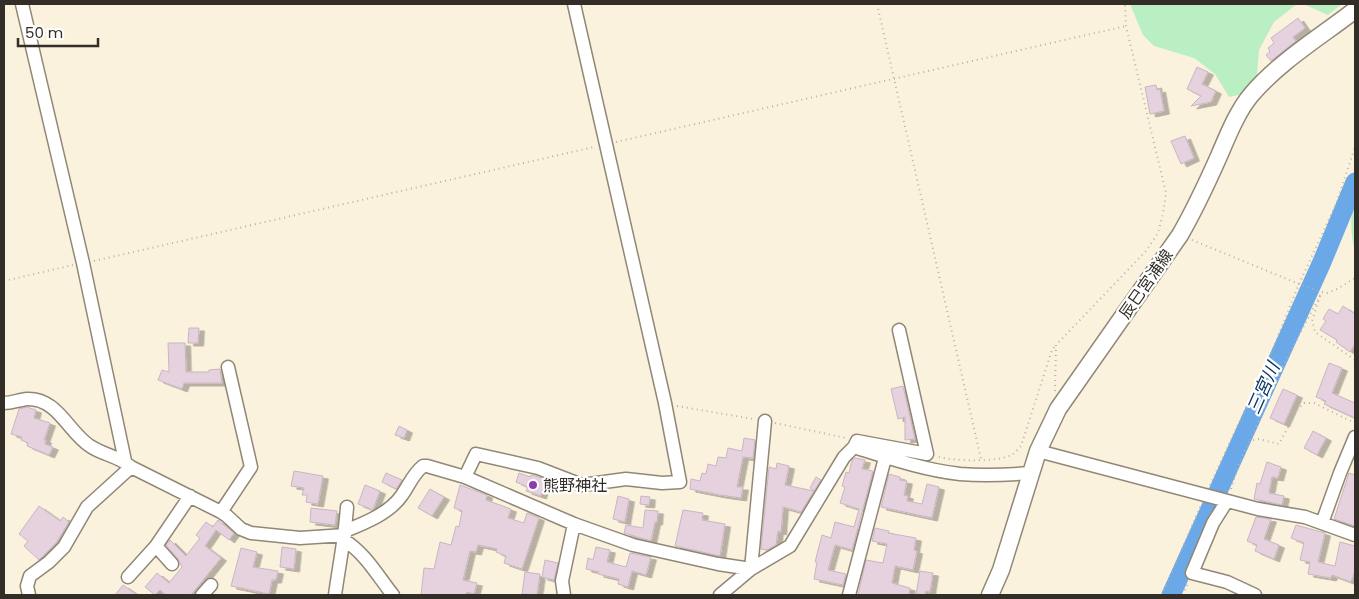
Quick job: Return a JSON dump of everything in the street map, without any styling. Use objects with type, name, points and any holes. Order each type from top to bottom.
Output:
[{"type":"main road","name":"辰巳宮浦線","points":[[990,595],[1001,570],[1038,451],[1060,407],[1180,235],[1196,208],[1233,125],[1250,96],[1283,65],[1355,10]]},
{"type":"street","points":[[22,4],[128,464]]},
{"type":"street","points":[[465,477],[476,454],[538,468],[582,485],[626,479],[662,483],[680,482],[665,403],[574,4]]},
{"type":"street","points":[[720,595],[750,570],[790,546],[844,457],[857,441],[927,454],[899,330]]},
{"type":"street","points":[[221,512],[250,467],[228,367]]},
{"type":"street","points":[[4,403],[26,399],[38,400],[51,406],[61,415],[82,441],[94,449],[128,464],[221,512],[240,530],[251,533],[300,538],[345,535],[394,506],[422,466],[465,477],[574,524],[656,551],[750,570]]},
{"type":"street","points":[[750,570],[765,421]]},
{"type":"street","points":[[1322,523],[1355,437]]},
{"type":"street","points":[[854,447],[885,458],[959,474],[989,476],[1030,473]]},
{"type":"street","points":[[1038,451],[1258,509],[1305,517],[1355,535]]},
{"type":"street","points":[[848,595],[885,458]]},
{"type":"street","points":[[30,595],[27,586],[30,576],[45,566],[64,547],[87,507],[128,464]]},
{"type":"street","points":[[128,577],[156,546],[190,496]]},
{"type":"street","points":[[1227,501],[1213,523],[1192,573],[1227,582],[1255,595]]},
{"type":"street","points":[[335,595],[345,535],[346,507]]},
{"type":"street","points":[[564,595],[562,581],[574,524]]},
{"type":"street","points":[[345,535],[369,561],[393,595]]},
{"type":"street","points":[[156,546],[172,564]]},
{"type":"street","points":[[202,595],[211,585]]},
{"type":"path","points":[[877,4],[981,459]]},
{"type":"path","points":[[927,454],[946,459],[967,461],[997,458],[1013,454],[1021,446],[1052,350],[1146,251],[1158,233],[1166,193],[1126,26],[1125,4]]},
{"type":"path","points":[[4,281],[1126,26]]},
{"type":"path","points":[[1162,595],[1205,495],[1270,358],[1299,284],[1336,204],[1355,147]]},
{"type":"path","points":[[1180,235],[1322,292],[1337,289],[1355,278]]},
{"type":"path","points":[[1322,292],[1312,321],[1315,332],[1355,360]]},
{"type":"path","points":[[1227,501],[1241,458],[1286,360],[1322,292]]},
{"type":"path","points":[[1056,345],[1055,394],[1060,407]]},
{"type":"path","points":[[1250,441],[1259,439],[1279,444],[1297,410],[1304,403],[1314,403],[1355,423]]},
{"type":"green space","points":[[1130,4],[1297,4],[1274,22],[1259,50],[1257,75],[1243,94],[1229,97],[1215,74],[1194,58],[1154,46],[1143,35]]},
{"type":"green space","points":[[1303,4],[1342,4],[1328,15]]},
{"type":"green space","points":[[1355,199],[1355,252],[1351,225]]},
{"type":"building","points":[[1298,18],[1305,28],[1293,37],[1296,41],[1271,61],[1266,55],[1270,52],[1268,48],[1274,43],[1271,38]]},
{"type":"building","points":[[1197,67],[1208,72],[1202,84],[1216,91],[1211,102],[1191,106],[1201,96],[1187,89]]},
{"type":"building","points":[[1156,85],[1157,90],[1160,89],[1164,111],[1150,114],[1145,87]]},
{"type":"building","points":[[1185,136],[1194,158],[1181,164],[1171,141]]},
{"type":"building","points":[[1343,306],[1355,314],[1355,344],[1350,352],[1336,342],[1337,340],[1320,330],[1326,321],[1323,319],[1329,309],[1338,314]]},
{"type":"building","points":[[189,328],[199,328],[198,343],[188,343]]},
{"type":"building","points":[[168,343],[185,343],[186,372],[209,372],[209,370],[220,369],[222,383],[184,383],[182,389],[158,380],[162,370],[169,372]]},
{"type":"building","points":[[1329,363],[1342,368],[1332,393],[1355,403],[1355,418],[1324,404],[1326,401],[1316,397]]},
{"type":"building","points":[[903,386],[915,439],[905,440],[905,417],[898,419],[891,389]]},
{"type":"building","points":[[1283,389],[1297,395],[1284,424],[1270,418]]},
{"type":"building","points":[[27,407],[36,410],[34,418],[50,423],[44,440],[46,440],[45,444],[53,447],[49,455],[27,446],[28,443],[21,440],[22,437],[11,434],[19,409]]},
{"type":"building","points":[[399,426],[407,430],[404,438],[395,435]]},
{"type":"building","points":[[1313,431],[1326,438],[1317,455],[1304,448]]},
{"type":"building","points":[[744,438],[755,440],[753,458],[743,457],[737,487],[743,487],[741,498],[690,489],[691,479],[700,481],[702,473],[706,474],[708,464],[716,466],[718,457],[726,458],[728,448],[742,451]]},
{"type":"building","points":[[855,458],[865,460],[862,469],[873,471],[852,550],[835,545],[828,570],[846,574],[843,585],[814,579],[817,562],[815,562],[822,535],[831,538],[835,522],[854,527],[859,509],[840,503],[845,487],[842,486],[846,472],[849,473],[852,460]]},
{"type":"building","points":[[1267,462],[1281,467],[1278,478],[1272,477],[1269,493],[1284,496],[1282,505],[1254,499],[1257,483],[1260,484]]},
{"type":"building","points":[[777,463],[789,466],[785,485],[814,491],[801,512],[783,507],[781,532],[778,531],[776,545],[767,550],[761,549],[769,467],[776,469]]},
{"type":"building","points":[[294,471],[323,476],[318,504],[306,502],[307,495],[302,495],[304,488],[291,486]]},
{"type":"building","points":[[386,473],[402,480],[396,489],[382,482]]},
{"type":"building","name":"熊野神社","points":[[519,473],[546,480],[541,496],[526,491],[528,487],[516,482]]},
{"type":"building","points":[[1349,473],[1355,475],[1355,526],[1334,519]]},
{"type":"building","points":[[889,474],[900,477],[900,480],[907,481],[904,495],[908,496],[907,501],[922,504],[927,484],[939,487],[932,518],[881,507]]},
{"type":"building","points":[[816,477],[821,480],[814,491],[810,488]]},
{"type":"building","points":[[365,485],[380,491],[373,510],[358,504]]},
{"type":"building","points":[[460,485],[487,495],[486,500],[511,509],[508,518],[524,523],[527,513],[539,518],[522,569],[504,563],[506,556],[496,552],[497,549],[478,545],[476,552],[470,551],[463,580],[477,583],[474,594],[467,592],[466,595],[421,595],[424,568],[434,569],[440,542],[451,545],[456,526],[459,527],[462,511],[454,508]]},
{"type":"building","points":[[430,489],[444,497],[432,516],[418,508]]},
{"type":"building","points":[[618,496],[629,499],[625,522],[613,519]]},
{"type":"building","points":[[641,496],[650,497],[649,505],[640,504]]},
{"type":"building","points":[[39,506],[60,521],[63,517],[69,522],[56,543],[39,560],[24,546],[28,541],[19,534]]},
{"type":"building","points":[[311,508],[337,511],[335,525],[310,522]]},
{"type":"building","points":[[645,510],[658,511],[657,522],[655,522],[651,541],[624,533],[626,525],[643,528]]},
{"type":"building","points":[[683,510],[703,513],[702,520],[725,524],[720,556],[675,546]]},
{"type":"building","points":[[1256,517],[1271,519],[1264,539],[1279,545],[1274,559],[1255,551],[1257,545],[1247,541]]},
{"type":"building","points":[[218,520],[234,533],[229,540],[216,530],[205,546],[221,558],[191,595],[166,595],[160,590],[155,595],[145,587],[157,573],[169,583],[182,567],[166,545],[170,540],[186,556],[200,538],[196,535],[206,522],[213,527]]},
{"type":"building","points":[[1296,525],[1325,533],[1318,562],[1335,566],[1340,542],[1355,546],[1355,571],[1351,582],[1332,575],[1331,578],[1308,574],[1310,562],[1300,560],[1304,543],[1291,538]]},
{"type":"building","points":[[875,528],[889,531],[888,533],[916,538],[914,550],[917,551],[913,570],[895,566],[892,583],[910,588],[909,595],[858,595],[866,560],[883,563],[887,544],[872,541]]},
{"type":"building","points":[[282,547],[296,549],[294,569],[280,567]]},
{"type":"building","points":[[596,547],[610,550],[607,562],[626,567],[630,553],[651,557],[646,575],[632,571],[628,587],[618,584],[619,579],[586,569],[588,558],[593,560]]},
{"type":"building","points":[[241,548],[257,552],[253,567],[278,571],[276,580],[272,580],[269,594],[231,586]]},
{"type":"building","points":[[545,560],[558,563],[554,580],[542,577]]},
{"type":"building","points":[[920,571],[933,573],[930,592],[926,591],[925,595],[916,594]]},
{"type":"building","points":[[525,572],[540,574],[537,595],[522,594]]},
{"type":"building","points":[[123,585],[137,595],[115,595]]},
{"type":"waterway","name":"三宮川","points":[[1171,595],[1322,262],[1355,182]]},
{"type":"place","name":"熊野神社","points":[[533,485]]}]
